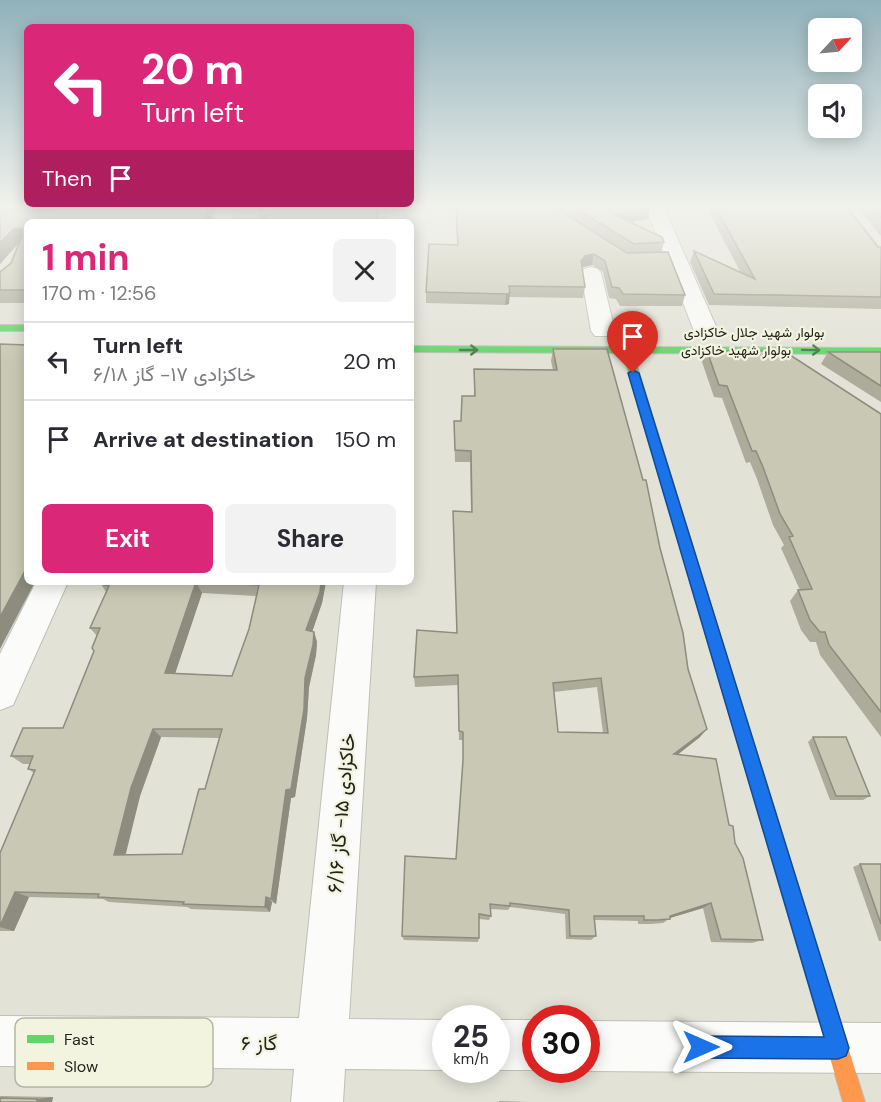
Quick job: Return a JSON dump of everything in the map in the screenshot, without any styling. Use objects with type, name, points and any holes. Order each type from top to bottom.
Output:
[{"type":"street","points":[[679,259],[712,331]]},
{"type":"street","points":[[591,273],[605,331]]},
{"type":"street","points":[[0,328],[24,328]]},
{"type":"street","name":"بولوار شهید جلال خاکزادی","points":[[685,331],[712,331]]},
{"type":"street","name":"بولوار شهید خاکزادی","points":[[414,349],[881,351]]},
{"type":"street","points":[[627,350],[859,1048],[854,1102]]},
{"type":"street","points":[[779,350],[816,374]]},
{"type":"street","points":[[0,693],[51,585]]},
{"type":"street","name":"خاکزادی ۱۵- گاز ۶/۱۶","points":[[317,1102],[360,585]]},
{"type":"street","name":"گاز ۶","points":[[0,1041],[15,1041]]},
{"type":"street","name":"گاز ۶","points":[[213,1043],[432,1045]]},
{"type":"street","points":[[600,1046],[859,1048]]},
{"type":"building","points":[[12,259],[24,259],[24,290],[0,290],[0,272]]},
{"type":"building","points":[[428,259],[582,259],[585,287],[509,286],[510,293],[506,294],[426,292]]},
{"type":"building","points":[[603,259],[671,259],[685,295],[623,294],[619,288],[612,287],[605,261]]},
{"type":"building","points":[[698,259],[712,259],[755,279],[744,259],[881,259],[881,297],[714,294]]},
{"type":"building","points":[[0,344],[24,345],[24,573],[0,617]]},
{"type":"building","points":[[553,349],[607,349],[643,480],[646,480],[660,548],[683,633],[688,669],[707,729],[674,754],[716,759],[729,825],[733,826],[735,843],[743,858],[763,940],[721,939],[711,903],[670,916],[670,919],[644,920],[644,916],[594,916],[596,936],[570,936],[569,910],[510,903],[510,906],[490,904],[491,916],[479,914],[479,938],[402,936],[405,856],[456,859],[463,760],[463,732],[459,731],[458,675],[414,677],[417,630],[457,633],[453,511],[472,512],[471,451],[455,450],[454,421],[461,421],[462,396],[475,396],[474,369],[557,370]],"holes":[[[601,678],[608,733],[558,732],[553,683]]]},
{"type":"building","points":[[707,351],[784,351],[881,414],[881,712],[829,645],[825,632],[820,632],[810,620],[798,590],[812,589],[789,537],[793,536],[780,514],[756,451],[752,451],[727,386],[719,385]]},
{"type":"building","points":[[828,352],[881,352],[881,386]]},
{"type":"building","points":[[105,585],[195,585],[165,673],[232,676],[249,629],[259,585],[321,585],[306,630],[314,632],[313,645],[305,678],[304,709],[291,789],[286,790],[271,899],[266,897],[265,907],[183,904],[184,902],[98,897],[99,894],[15,892],[0,926],[0,853],[35,770],[28,769],[33,756],[11,756],[23,728],[63,728],[94,651],[92,648],[100,628],[90,628],[109,586]],"holes":[[[153,729],[222,729],[205,789],[199,789],[182,854],[114,855],[131,788]]]},
{"type":"building","points":[[813,737],[846,737],[870,796],[836,796]]},
{"type":"building","points":[[860,864],[881,864],[881,924]]},
{"type":"building","points":[[0,1098],[37,1099],[37,1102],[0,1102]]},
{"type":"traffic: fast","points":[[0,328],[24,328]]},
{"type":"traffic: fast","points":[[414,349],[881,351]]},
{"type":"traffic: fast","points":[[627,350],[751,761]]},
{"type":"traffic: slow","points":[[751,761],[854,1102]]},
{"type":"route","points":[[633,373],[838,1048],[701,1047]]}]
